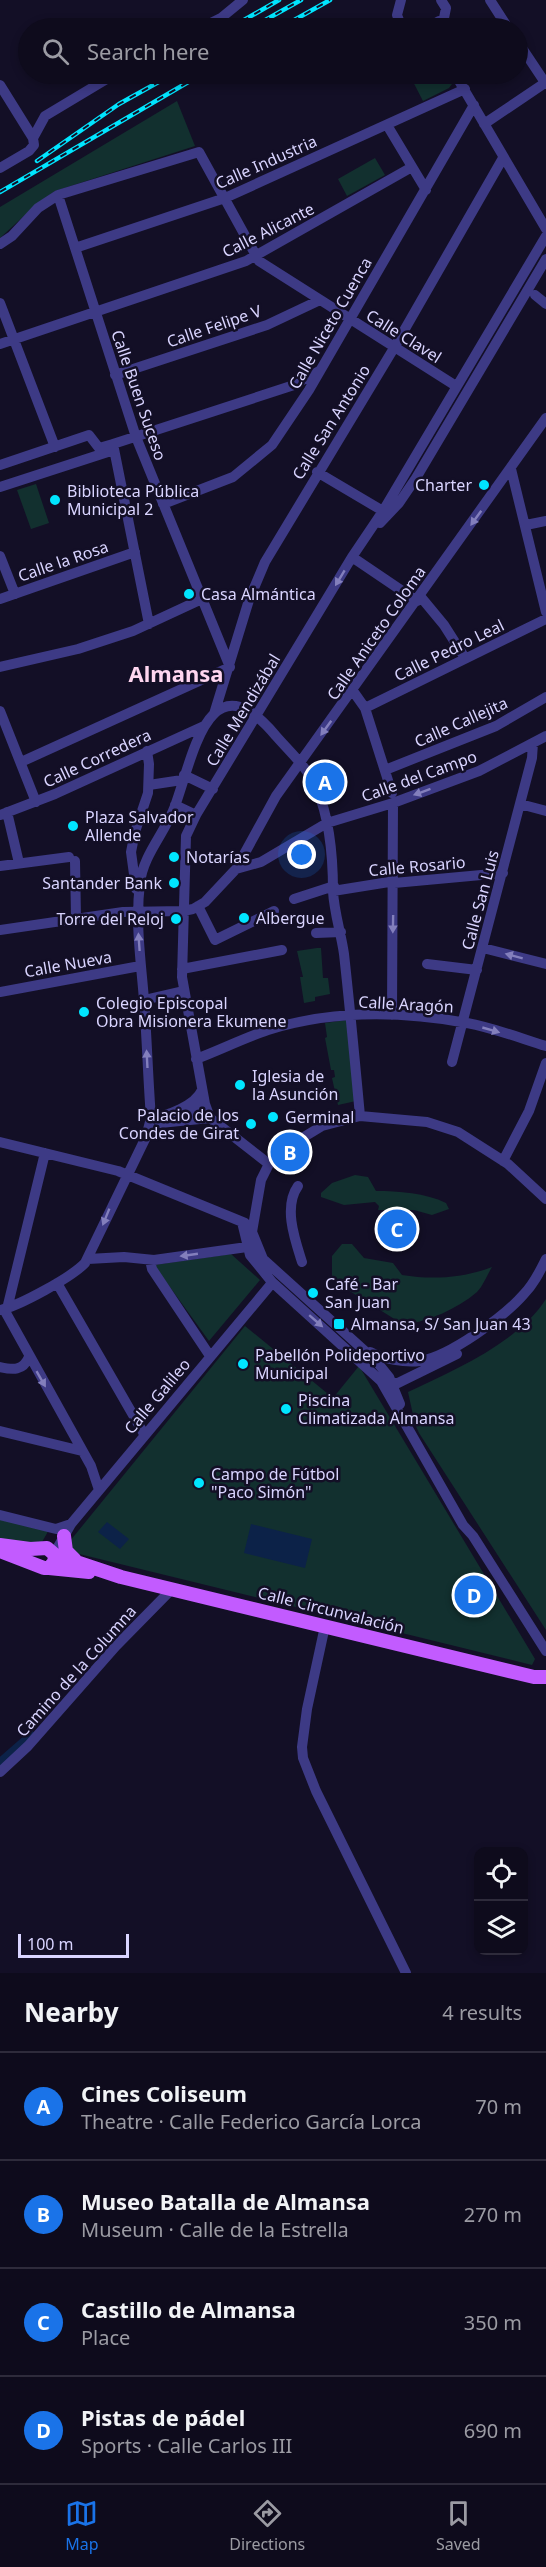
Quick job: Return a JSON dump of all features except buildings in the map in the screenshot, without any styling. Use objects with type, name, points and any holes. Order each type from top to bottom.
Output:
[{"type":"main road","points":[[67,1530],[66,1551],[76,1562]]},
{"type":"main road","name":"Calle Circunvalación","points":[[0,1545],[48,1551],[121,1577],[542,1680]]},
{"type":"main road","name":"Calle Circunvalación","points":[[0,1551],[45,1568],[121,1577]]},
{"type":"main road","points":[[45,1568],[37,1564],[35,1557],[48,1551]]},
{"type":"street","points":[[221,18],[243,0]]},
{"type":"street","points":[[398,18],[401,0]]},
{"type":"street","points":[[441,0],[447,8],[445,18]]},
{"type":"street","points":[[490,0],[502,18]]},
{"type":"street","points":[[484,124],[546,83],[528,57]]},
{"type":"street","points":[[33,138],[45,116],[98,84]]},
{"type":"street","points":[[462,84],[546,229]]},
{"type":"street","points":[[0,85],[33,138],[34,145],[28,152],[0,168]]},
{"type":"street","name":"Calle Industria","points":[[75,248],[225,198],[465,89]]},
{"type":"street","name":"Calle Niceto Cuenca","points":[[163,504],[230,479],[266,452],[302,402],[474,105]]},
{"type":"street","points":[[387,125],[426,190]]},
{"type":"street","name":"Calle Clavel","points":[[58,195],[199,152],[262,263],[456,386]]},
{"type":"street","name":"Calle San Antonio","points":[[138,897],[143,867],[176,805],[193,748],[214,714],[260,573],[317,472],[394,348],[503,158]]},
{"type":"street","name":"Calle Alicante","points":[[0,344],[237,265],[412,167]]},
{"type":"street","points":[[0,244],[12,236],[38,208],[58,195]]},
{"type":"street","name":"Calle Buen Suceso","points":[[58,195],[136,436],[230,666]]},
{"type":"street","name":"Calle Mendizábal","points":[[210,1118],[202,1090],[183,991],[186,839],[196,815],[352,557],[383,511],[546,236]]},
{"type":"street","name":"Calle Mendizábal","points":[[371,527],[384,519],[405,495],[546,259]]},
{"type":"street","points":[[535,295],[546,304]]},
{"type":"street","name":"Calle Felipe V","points":[[115,375],[267,325],[320,300]]},
{"type":"street","points":[[0,303],[55,447]]},
{"type":"street","points":[[0,487],[113,447],[136,436],[294,385],[320,371]]},
{"type":"street","name":"Calle Aniceto Coloma","points":[[236,869],[267,809],[546,418]]},
{"type":"street","points":[[0,465],[89,435],[99,448],[113,447]]},
{"type":"street","points":[[113,447],[149,624]]},
{"type":"street","points":[[511,469],[546,612]]},
{"type":"street","points":[[317,472],[383,511]]},
{"type":"street","points":[[526,525],[546,521]]},
{"type":"street","name":"Calle la Rosa","points":[[0,599],[135,552]]},
{"type":"street","points":[[0,556],[15,594]]},
{"type":"street","points":[[352,557],[418,598],[444,625],[465,658]]},
{"type":"street","points":[[0,667],[78,650],[149,624],[202,599]]},
{"type":"street","name":"Calle Pedro Leal","points":[[365,708],[546,619]]},
{"type":"street","points":[[21,762],[230,666]]},
{"type":"street","points":[[353,691],[365,708],[393,798],[392,1015]]},
{"type":"street","name":"Calle Callejita","points":[[385,770],[496,726],[546,697]]},
{"type":"street","points":[[214,714],[223,707],[231,705],[257,715],[301,764],[315,785],[327,823],[353,1015],[354,1061],[360,1116]]},
{"type":"street","points":[[0,711],[5,736],[21,762],[36,802]]},
{"type":"street","name":"Calle Corredera","points":[[3,814],[36,802],[205,726]]},
{"type":"street","name":"Calle del Campo","points":[[236,869],[261,862],[327,823],[492,765],[546,736]]},
{"type":"street","name":"Calle San Luis","points":[[452,1062],[503,873],[532,758],[533,743]]},
{"type":"street","points":[[3,1309],[75,1273],[88,1259],[126,1174],[146,1137],[151,1121],[140,966],[138,897],[131,852],[149,785],[147,751]]},
{"type":"street","points":[[149,785],[183,778],[213,789]]},
{"type":"street","points":[[520,804],[546,811]]},
{"type":"street","points":[[176,805],[196,815]]},
{"type":"street","points":[[3,814],[19,863]]},
{"type":"street","points":[[0,866],[72,859],[76,918]]},
{"type":"street","points":[[0,930],[76,918],[137,912],[183,916],[198,906],[236,869]]},
{"type":"street","name":"Calle Rosario","points":[[294,899],[334,888],[503,873]]},
{"type":"street","points":[[198,906],[215,940],[273,911]]},
{"type":"street","points":[[316,933],[341,932]]},
{"type":"street","points":[[483,948],[546,964]]},
{"type":"street","points":[[182,969],[282,950]]},
{"type":"street","points":[[427,964],[477,970]]},
{"type":"street","name":"Calle Nueva","points":[[0,992],[140,966]]},
{"type":"street","points":[[144,1000],[183,991]]},
{"type":"street","name":"Calle Aragón","points":[[196,1059],[267,1030],[353,1015],[392,1015],[464,1022],[546,1046]]},
{"type":"street","points":[[503,1161],[526,1118],[546,1064]]},
{"type":"street","points":[[151,1121],[168,1115],[199,1096],[202,1090]]},
{"type":"street","points":[[177,1120],[205,1104]]},
{"type":"street","points":[[252,1232],[261,1179],[269,1164],[289,1146],[322,1126],[360,1116],[396,1117],[436,1124],[468,1137],[531,1183],[546,1200]]},
{"type":"street","points":[[151,1121],[210,1118],[269,1164]]},
{"type":"street","points":[[0,1142],[126,1174],[242,1222],[252,1232],[263,1259],[275,1279],[362,1348],[387,1379],[404,1414]]},
{"type":"street","points":[[45,1152],[3,1309],[91,1466],[99,1490]]},
{"type":"street","points":[[298,1186],[292,1195],[290,1205],[302,1262]]},
{"type":"street","points":[[242,1222],[252,1259],[387,1379],[409,1432],[463,1525],[475,1552],[546,1658]]},
{"type":"street","points":[[88,1259],[124,1257],[150,1260],[248,1247],[263,1259]]},
{"type":"street","points":[[387,1379],[392,1367],[449,1351],[508,1310],[530,1288],[546,1258]]},
{"type":"street","points":[[150,1260],[152,1269],[210,1356]]},
{"type":"street","points":[[387,1379],[404,1381],[450,1358],[515,1312],[529,1299],[546,1273]]},
{"type":"street","name":"Calle Galileo","points":[[48,1551],[275,1279]]},
{"type":"street","points":[[57,1283],[144,1434]]},
{"type":"street","points":[[362,1348],[381,1357],[418,1361]]},
{"type":"street","points":[[0,1367],[19,1368],[26,1364],[28,1357]]},
{"type":"street","points":[[404,1381],[401,1399],[409,1432]]},
{"type":"street","points":[[0,1431],[82,1452]]},
{"type":"street","points":[[91,1466],[101,1473],[112,1473]]},
{"type":"street","points":[[0,1515],[67,1530]]},
{"type":"street","points":[[463,1525],[473,1536],[546,1651]]},
{"type":"street","name":"Camino de la Columna","points":[[0,1772],[28,1746],[116,1646],[172,1589]]},
{"type":"street","points":[[325,1626],[307,1709],[302,1748],[303,1758],[312,1783],[406,1973]]},
{"type":"green space","points":[[414,84],[452,84],[449,88],[423,101]]},
{"type":"green space","points":[[177,101],[195,146],[55,191],[39,202],[0,238],[0,207]]},
{"type":"green space","points":[[375,158],[385,175],[347,196],[338,179]]},
{"type":"green space","points":[[36,484],[49,523],[31,529],[17,490]]},
{"type":"green space","points":[[321,948],[323,978],[328,978],[330,994],[315,997],[315,1001],[304,1003],[300,977],[303,977],[297,951]]},
{"type":"green space","points":[[347,1020],[356,1101],[338,1105],[332,1078],[335,1077],[334,1070],[331,1070],[325,1038],[327,1037],[325,1023]]},
{"type":"green space","points":[[355,1175],[368,1177],[376,1191],[403,1192],[430,1197],[446,1203],[449,1209],[432,1215],[414,1210],[378,1210],[379,1206],[375,1202],[344,1205],[321,1197],[321,1193],[332,1183]]},
{"type":"green space","points":[[342,1244],[352,1244],[364,1258],[393,1263],[402,1275],[448,1277],[470,1274],[492,1267],[479,1290],[461,1304],[433,1317],[404,1325],[340,1285],[332,1277],[332,1256]]},
{"type":"green space","points":[[231,1254],[260,1280],[209,1341],[154,1265]]},
{"type":"green space","points":[[546,1299],[546,1630],[419,1433],[408,1392],[464,1365],[502,1342],[519,1329]]},
{"type":"green space","points":[[245,1326],[333,1398],[359,1366],[535,1659],[532,1665],[71,1552],[70,1541]]},
{"type":"green space","points":[[0,1516],[50,1528],[38,1549],[0,1545]]},
{"type":"water","points":[[107,1522],[129,1539],[120,1549],[98,1532]]},
{"type":"water","points":[[251,1524],[312,1539],[305,1568],[244,1553]]},
{"type":"waterway","points":[[0,1762],[31,1735]]},
{"type":"railway","points":[[248,18],[279,0]]},
{"type":"railway","points":[[269,18],[301,0]]},
{"type":"railway","points":[[298,18],[330,0]]},
{"type":"railway","points":[[37,161],[119,104],[155,84]]},
{"type":"railway","points":[[0,192],[185,84]]},
{"type":"place","name":"Charter","points":[[484,485]]},
{"type":"place","name":"Biblioteca Pública Municipal 2","points":[[55,500]]},
{"type":"place","name":"Casa Almántica","points":[[189,594]]},
{"type":"place","name":"Cines Coliseum","points":[[325,782]]},
{"type":"place","name":"Plaza Salvador Allende","points":[[73,826]]},
{"type":"place","name":"Notarías","points":[[174,857]]},
{"type":"place","name":"Santander Bank","points":[[174,883]]},
{"type":"place","name":"Albergue","points":[[244,918]]},
{"type":"place","name":"Torre del Reloj","points":[[176,919]]},
{"type":"place","name":"Colegio Episcopal Obra Misionera Ekumene","points":[[84,1012]]},
{"type":"place","name":"Iglesia de la Asunción","points":[[240,1085]]},
{"type":"place","name":"Germinal","points":[[273,1117]]},
{"type":"place","name":"Palacio de los Condes de Girat","points":[[251,1124]]},
{"type":"place","name":"Museo Batalla de Almansa","points":[[290,1152]]},
{"type":"place","name":"Castillo de Almansa","points":[[397,1229]]},
{"type":"place","name":"Café - Bar San Juan","points":[[313,1293]]},
{"type":"place","name":"Almansa, S/ San Juan 43","points":[[339,1324]]},
{"type":"place","name":"Pabellón Polideportivo Municipal","points":[[243,1364]]},
{"type":"place","name":"Piscina Climatizada Almansa","points":[[286,1409]]},
{"type":"place","name":"Campo de Fútbol \"Paco Simón\"","points":[[199,1483]]},
{"type":"place","name":"Pistas de pádel","points":[[474,1595]]},
{"type":"district","name":"Almansa","points":[[176,673]]}]
